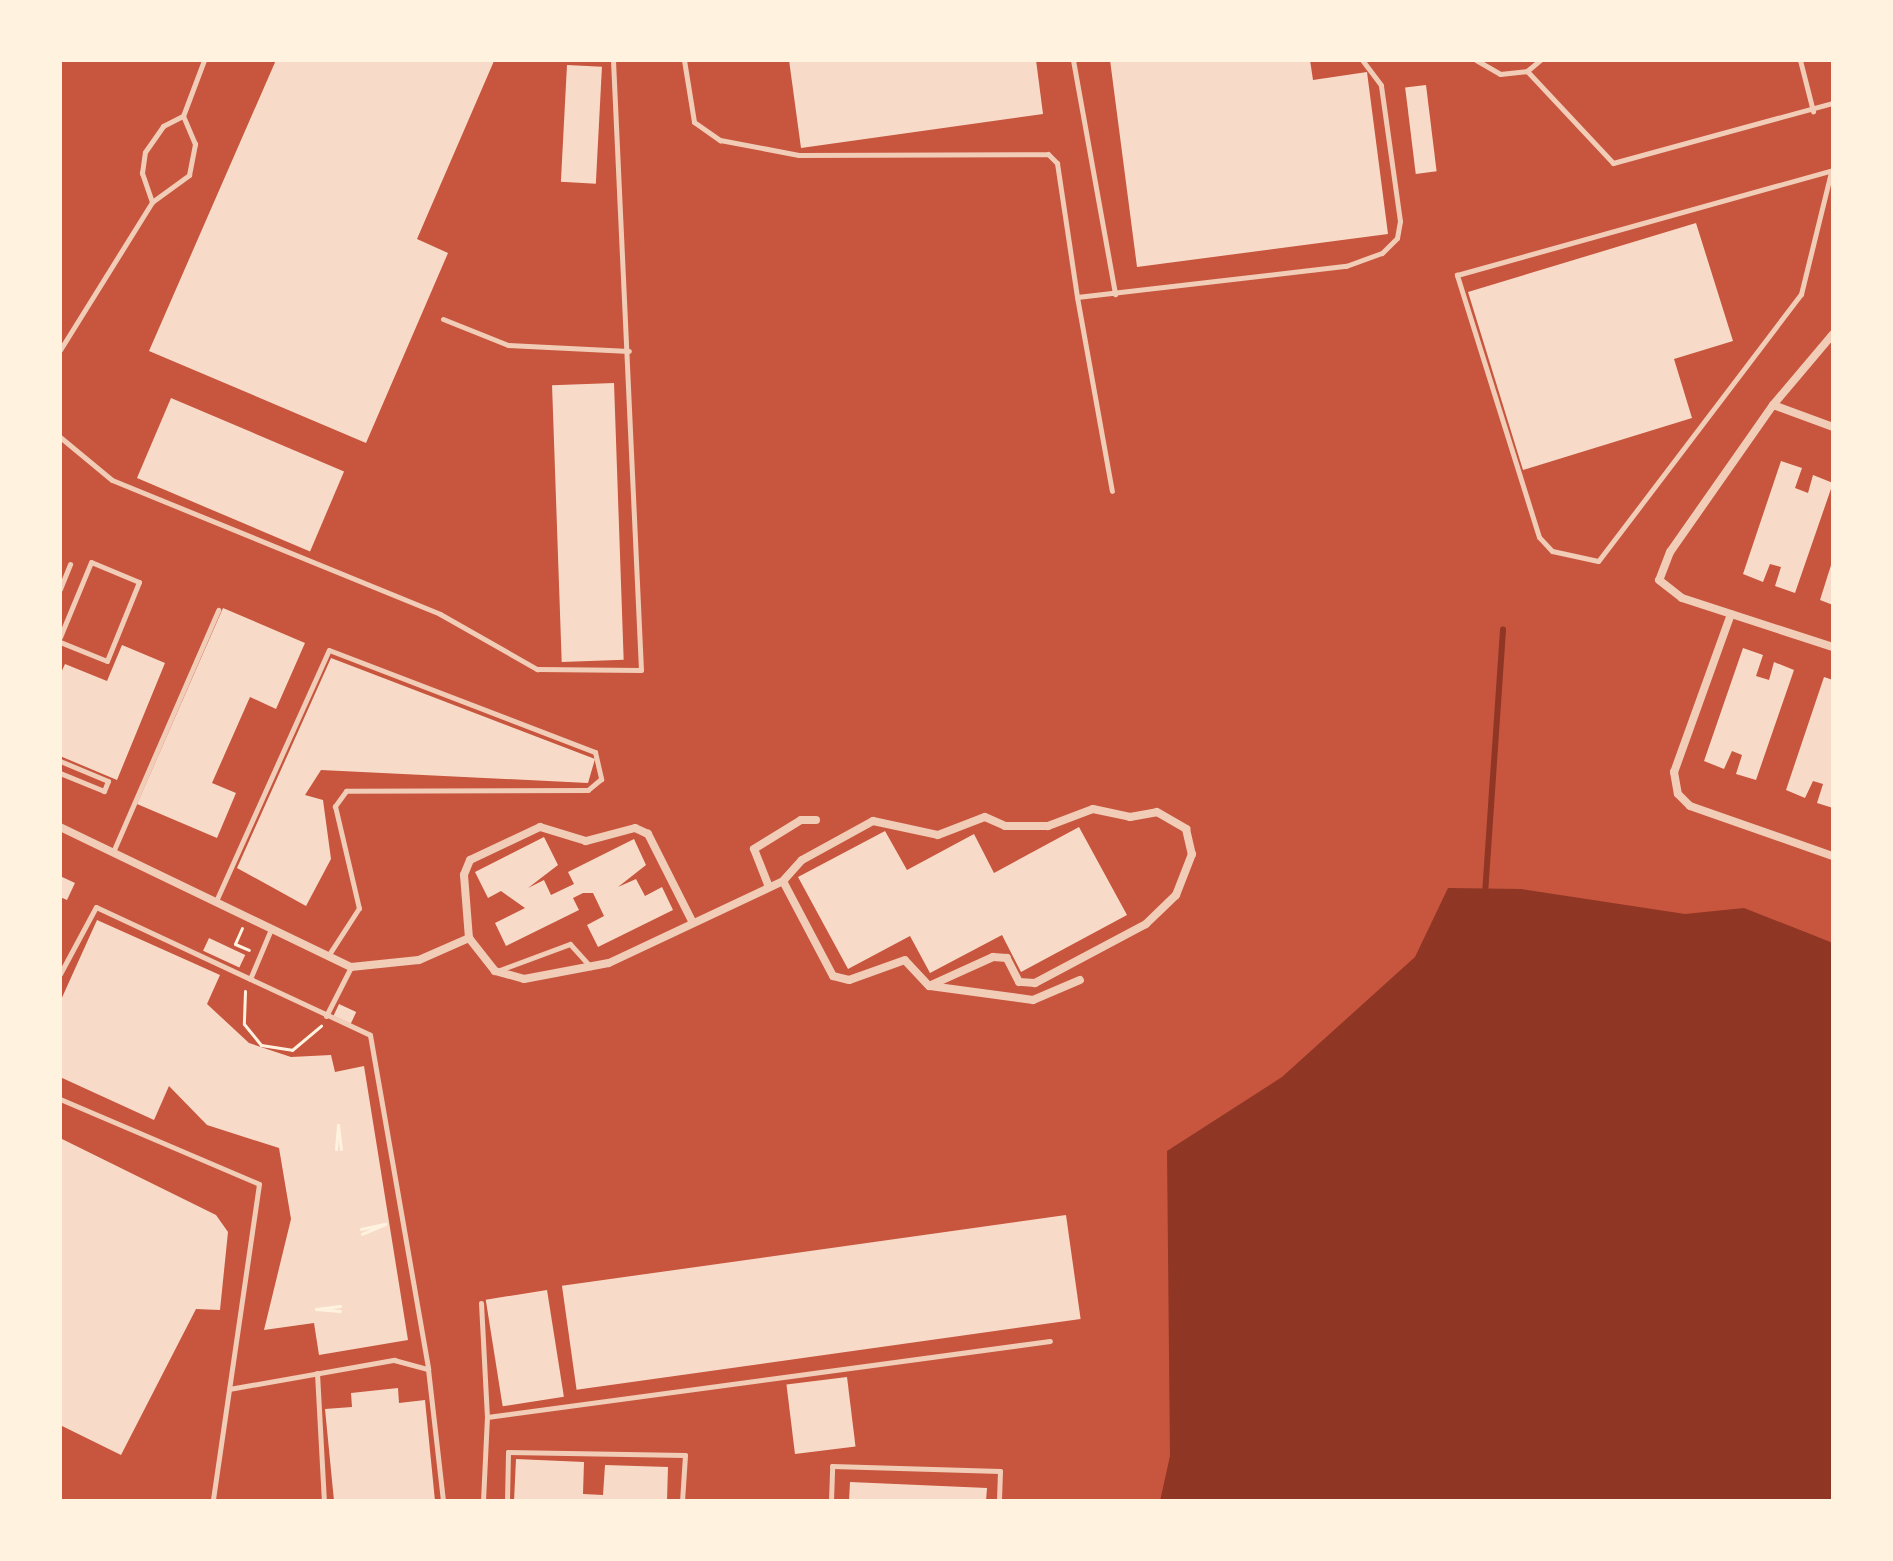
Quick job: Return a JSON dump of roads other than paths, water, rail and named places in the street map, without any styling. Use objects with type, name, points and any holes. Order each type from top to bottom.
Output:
[{"type":"street","points":[[1833,334],[1773,405],[1670,552],[1659,580],[1682,598],[1833,647]]},
{"type":"street","points":[[1773,405],[1833,427]]},
{"type":"street","points":[[1731,614],[1674,772],[1678,794],[1690,806],[1833,856]]},
{"type":"street","points":[[693,923],[648,834],[635,828],[586,841],[540,827],[470,860],[464,875],[469,938],[495,971],[524,979],[592,968],[693,923],[783,881],[802,860],[873,821],[938,835],[985,817],[1005,826],[1048,826],[1093,809],[1130,817],[1157,812],[1186,829],[1192,854],[1176,895],[1146,924],[1035,983],[1019,982],[1007,958],[993,957],[929,986]]},
{"type":"street","points":[[769,887],[754,849],[801,820],[816,820]]},
{"type":"street","points":[[60,827],[351,967],[419,960],[469,938]]},
{"type":"street","points":[[783,881],[833,976],[849,980],[905,960],[929,986],[1033,1000],[1080,980]]},
{"type":"lane","points":[[152,202],[142,173],[145,152],[163,126],[183,116],[204,60]]},
{"type":"lane","points":[[60,437],[112,480],[440,614],[537,669],[635,674],[644,665],[613,60]]},
{"type":"lane","points":[[684,60],[694,122],[720,140],[799,155],[1048,154],[1057,163],[1077,297],[1112,491]]},
{"type":"lane","points":[[1073,60],[1115,294]]},
{"type":"lane","points":[[1077,297],[1346,266],[1397,238],[1381,85],[1362,60]]},
{"type":"lane","points":[[1476,60],[1500,74],[1527,71],[1540,60]]},
{"type":"lane","points":[[1800,60],[1813,111]]},
{"type":"lane","points":[[1527,71],[1613,163],[1813,111],[1833,103]]},
{"type":"lane","points":[[60,350],[152,202],[183,185],[193,164],[193,134],[183,116]]},
{"type":"lane","points":[[1832,171],[1801,294],[1598,561],[1587,564],[1552,551],[1539,537],[1457,275],[1832,171]]},
{"type":"lane","points":[[443,319],[508,345],[629,351]]},
{"type":"lane","points":[[91,562],[139,582],[107,661],[60,640],[91,562]]},
{"type":"lane","points":[[60,589],[70,564]]},
{"type":"lane","points":[[113,853],[218,610]]},
{"type":"lane","points":[[216,902],[329,650],[595,752],[601,779],[588,790],[346,791],[335,806],[359,908],[328,956]]},
{"type":"lane","points":[[60,761],[108,781],[104,791],[60,773]]},
{"type":"lane","points":[[60,974],[96,907],[370,1035],[428,1369],[443,1501]]},
{"type":"lane","points":[[250,979],[271,929]]},
{"type":"lane","points":[[495,971],[570,944],[592,968]]},
{"type":"lane","points":[[326,1016],[351,967]]},
{"type":"lane","points":[[60,1099],[259,1184],[263,1196],[213,1501]]},
{"type":"lane","points":[[481,1303],[487,1417],[483,1501]]},
{"type":"lane","points":[[487,1417],[1050,1341]]},
{"type":"lane","points":[[229,1389],[394,1360],[428,1369]]},
{"type":"lane","points":[[317,1373],[324,1501]]},
{"type":"lane","points":[[507,1501],[508,1452],[685,1455],[682,1501]]},
{"type":"lane","points":[[831,1501],[832,1466],[1000,1471],[999,1501]]},
{"type":"waterway","points":[[1485,894],[1503,630]]}]
